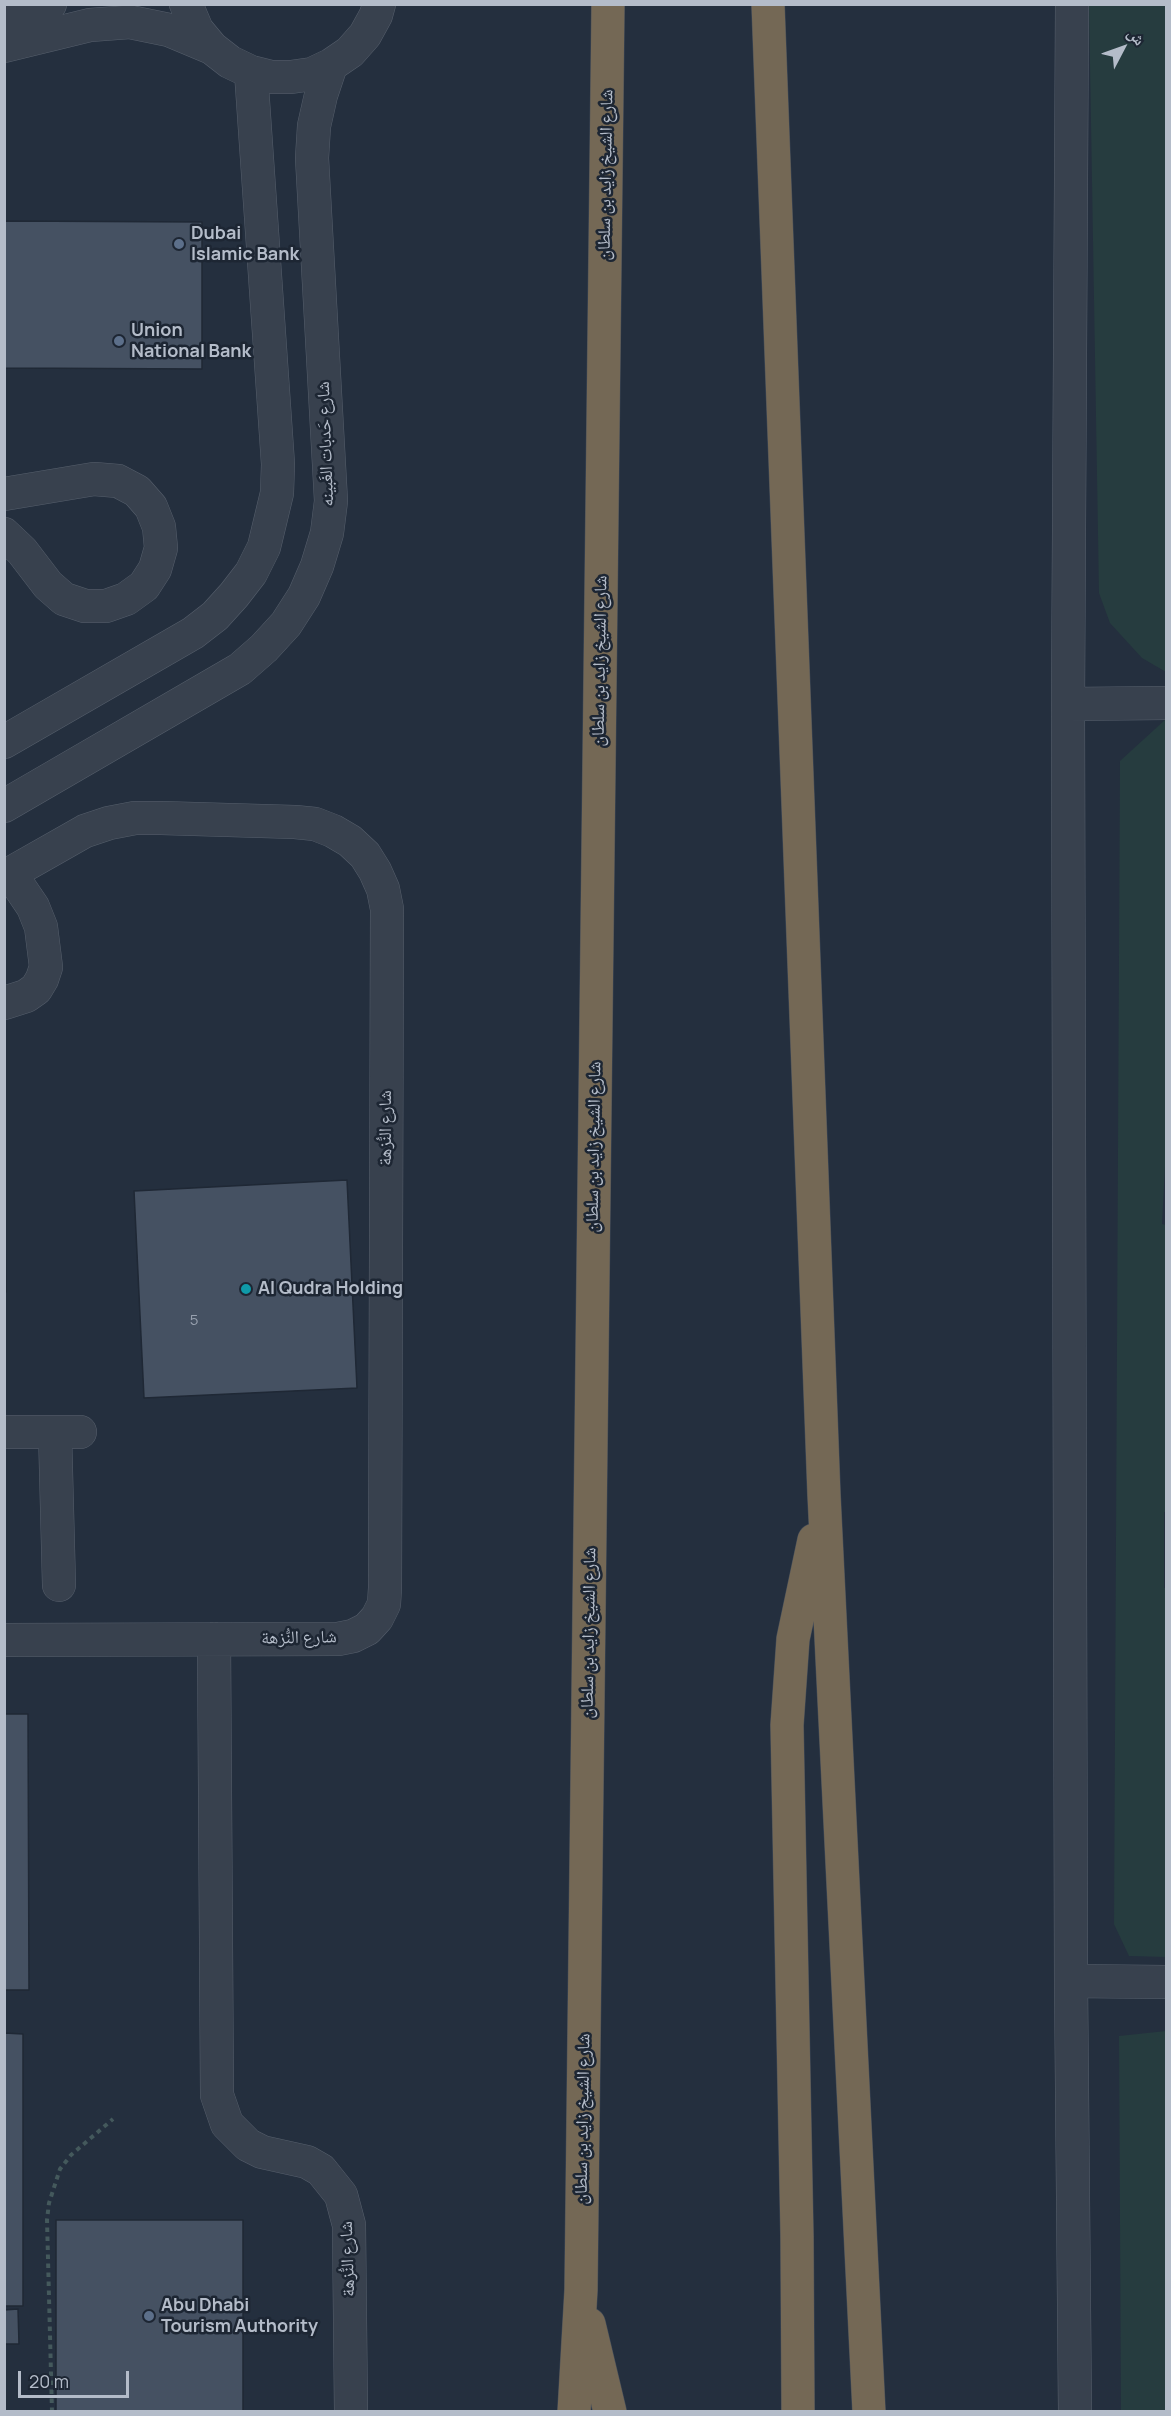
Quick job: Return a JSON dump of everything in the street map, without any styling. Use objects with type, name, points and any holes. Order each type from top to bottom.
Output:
[{"type":"highway","name":"شارع الشيخ زايد بن سلطان","points":[[574,2412],[581,2290],[608,4]]},
{"type":"highway","points":[[768,4],[824,1495],[869,2412]]},
{"type":"highway","points":[[798,2412],[786,1725],[793,1639],[824,1495]]},
{"type":"highway","name":"شارع الشيخ زايد بن سلطان","points":[[581,2290],[610,2412]]},
{"type":"street","points":[[4,19],[50,4]]},
{"type":"street","points":[[186,4],[197,30],[212,48],[230,62],[251,72],[270,77],[312,74],[331,65],[350,52],[365,35],[379,4]]},
{"type":"street","points":[[1072,4],[1068,704],[1071,1981],[1075,2412]]},
{"type":"street","points":[[4,46],[90,25],[120,22],[159,27],[212,48]]},
{"type":"street","name":"شارع حَدبات الغَبينه","points":[[4,806],[240,669],[286,624],[304,596],[317,566],[327,533],[331,501],[312,158],[316,116],[331,65]]},
{"type":"street","points":[[4,742],[193,633],[215,616],[234,595],[251,573],[264,547],[277,493],[278,464],[251,72]]},
{"type":"street","points":[[4,494],[94,479],[118,481],[136,491],[151,507],[159,526],[160,548],[155,569],[144,586],[126,599],[106,606],[84,606],[64,598],[48,585],[22,551],[4,534]]},
{"type":"street","points":[[1068,704],[1167,703]]},
{"type":"street","name":"شارع النُّزهة","points":[[4,1640],[338,1639],[353,1636],[367,1629],[377,1618],[384,1604],[387,909],[383,889],[365,855],[350,841],[333,831],[295,822],[161,818],[127,820],[85,831],[7,875]]},
{"type":"street","points":[[4,1003],[26,996],[36,989],[46,967],[45,946],[37,917],[23,890],[7,875]]},
{"type":"street","points":[[4,1432],[68,1432],[59,1585]]},
{"type":"street","name":"شارع النُّزهة","points":[[214,1639],[217,2095],[227,2124],[248,2145],[262,2151],[307,2162],[321,2170],[341,2195],[349,2225],[351,2412]]},
{"type":"street","points":[[1071,1981],[1167,1982]]},
{"type":"path","points":[[52,2412],[47,2220],[49,2203],[60,2169],[71,2154],[113,2119]]},
{"type":"green space","points":[[1089,5],[1166,5],[1166,672],[1142,658],[1110,623],[1099,593]]},
{"type":"green space","points":[[1166,719],[1166,1148],[1162,1224],[1166,1225],[1164,1588],[1166,1588],[1166,1957],[1129,1956],[1114,1924],[1120,761]]},
{"type":"green space","points":[[1166,2031],[1166,2411],[1121,2411],[1119,2036]]},
{"type":"building","points":[[4,221],[202,222],[202,369],[4,368]]},
{"type":"building","points":[[4,1177],[6,1292],[4,1292]]},
{"type":"building","name":"Al Qudra Holding","points":[[347,1180],[357,1388],[144,1398],[134,1191]]},
{"type":"building","points":[[4,1714],[28,1714],[29,1990],[4,1990]]},
{"type":"building","points":[[4,2033],[23,2034],[23,2306],[4,2306]]},
{"type":"building","name":"Abu Dhabi Tourism Authority","points":[[56,2220],[243,2220],[243,2412],[56,2412]]},
{"type":"building","points":[[18,2309],[19,2344],[4,2344],[4,2310]]},
{"type":"place","name":"Dubai Islamic Bank","points":[[179,244]]},
{"type":"place","name":"Union National Bank","points":[[119,341]]},
{"type":"place","name":"Al Qudra Holding","points":[[246,1289]]},
{"type":"place","name":"Abu Dhabi Tourism Authority","points":[[149,2316]]}]
